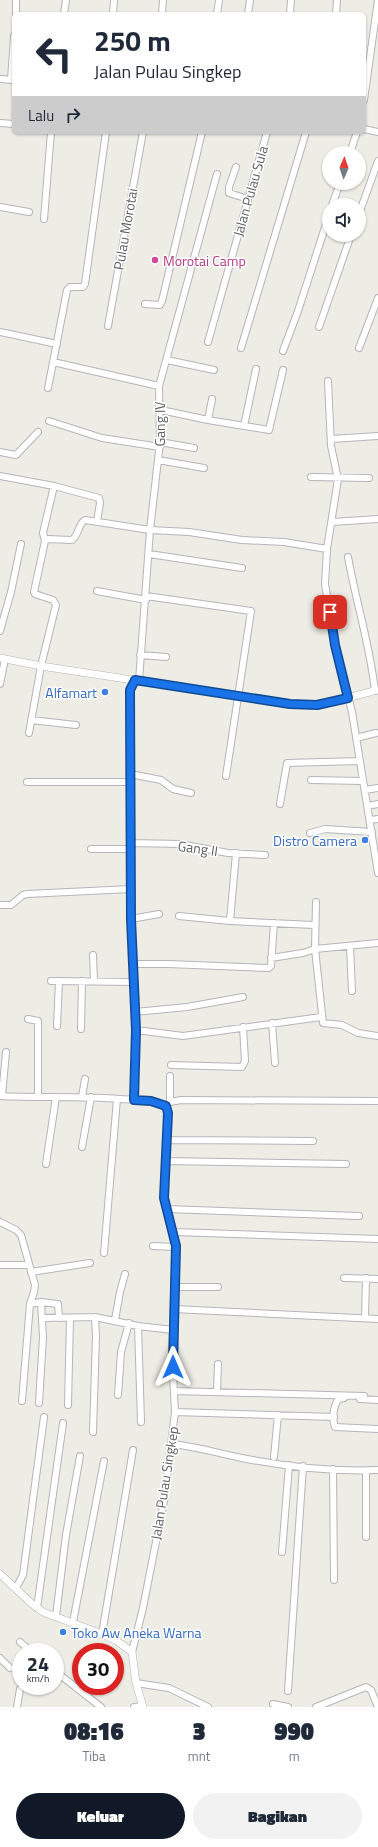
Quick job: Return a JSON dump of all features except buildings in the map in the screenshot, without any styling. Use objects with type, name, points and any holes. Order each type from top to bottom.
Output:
[{"type":"street","points":[[16,0],[16,12]]},
{"type":"street","points":[[64,12],[66,0]]},
{"type":"street","points":[[113,12],[114,0]]},
{"type":"street","points":[[162,12],[163,0]]},
{"type":"street","points":[[217,12],[218,0]]},
{"type":"street","points":[[248,12],[250,0]]},
{"type":"street","points":[[290,12],[291,0]]},
{"type":"street","points":[[336,12],[337,0]]},
{"type":"street","points":[[366,86],[378,0]]},
{"type":"street","points":[[0,79],[12,80]]},
{"type":"street","points":[[0,123],[12,124]]},
{"type":"street","points":[[366,129],[378,132]]},
{"type":"street","points":[[44,219],[51,134]]},
{"type":"street","points":[[48,388],[67,290],[70,287],[83,287],[85,284],[106,134]]},
{"type":"street","name":"Pulau Morotai","points":[[108,326],[143,134]]},
{"type":"street","points":[[145,304],[160,306],[162,301],[202,134]]},
{"type":"street","name":"Jalan Pulau Sula","points":[[208,342],[266,134]]},
{"type":"street","points":[[241,348],[305,134]]},
{"type":"street","points":[[352,146],[356,134]]},
{"type":"street","points":[[365,198],[378,162]]},
{"type":"street","points":[[236,167],[229,187],[229,193],[248,199]]},
{"type":"street","name":"Gang IV","points":[[137,680],[146,598],[150,530],[160,445],[161,410],[159,386],[217,174]]},
{"type":"street","points":[[0,207],[29,212]]},
{"type":"street","points":[[283,351],[298,311],[322,237]]},
{"type":"street","points":[[319,326],[349,242]]},
{"type":"street","points":[[359,348],[378,298]]},
{"type":"street","points":[[0,332],[57,344]]},
{"type":"street","points":[[167,360],[214,370]]},
{"type":"street","points":[[53,362],[159,386]]},
{"type":"street","points":[[244,426],[256,369]]},
{"type":"street","points":[[161,410],[266,431],[271,428],[284,370]]},
{"type":"street","points":[[328,381],[330,439],[338,479],[328,549],[326,584],[327,596],[335,645],[352,712],[378,874]]},
{"type":"street","points":[[208,420],[212,399]]},
{"type":"street","points":[[49,421],[97,436],[194,448]]},
{"type":"street","points":[[0,452],[16,455],[38,432]]},
{"type":"street","points":[[330,439],[378,436]]},
{"type":"street","points":[[158,460],[204,468]]},
{"type":"street","points":[[0,476],[54,486],[99,498],[100,503],[97,522]]},
{"type":"street","points":[[311,477],[338,479],[369,478]]},
{"type":"street","points":[[29,733],[41,666],[56,604],[53,600],[35,593],[46,541],[43,533],[54,486]]},
{"type":"street","points":[[332,522],[378,519]]},
{"type":"street","points":[[46,541],[48,539],[72,540],[76,537],[83,521],[150,530],[189,532],[242,540],[284,542],[328,549]]},
{"type":"street","points":[[0,632],[11,592],[21,544]]},
{"type":"street","points":[[149,554],[242,568]]},
{"type":"street","points":[[0,684],[2,659],[302,705],[317,705],[377,690],[348,557]]},
{"type":"street","points":[[97,591],[250,610],[245,658],[226,776]]},
{"type":"street","points":[[140,655],[166,658]]},
{"type":"street","points":[[124,678],[130,690],[131,919],[136,1030],[134,1100]]},
{"type":"street","points":[[130,690],[137,680]]},
{"type":"street","points":[[31,720],[76,725]]},
{"type":"street","points":[[356,738],[376,733]]},
{"type":"street","points":[[280,804],[287,763],[359,761]]},
{"type":"street","points":[[130,774],[161,780],[173,789],[191,793]]},
{"type":"street","points":[[311,780],[363,781]]},
{"type":"street","points":[[27,782],[130,782]]},
{"type":"street","points":[[365,790],[378,788]]},
{"type":"street","points":[[368,806],[378,804]]},
{"type":"street","points":[[370,820],[378,819]]},
{"type":"street","points":[[310,833],[325,829],[372,832]]},
{"type":"street","name":"Gang II","points":[[91,848],[180,844],[236,853],[265,855]]},
{"type":"street","points":[[230,921],[236,853]]},
{"type":"street","points":[[0,905],[12,905],[23,895],[27,894],[131,890]]},
{"type":"street","points":[[316,902],[314,925],[315,949],[321,1017],[324,1024],[342,1025],[358,1033],[378,1036]]},
{"type":"street","points":[[131,919],[159,914]]},
{"type":"street","points":[[179,916],[230,921],[314,925]]},
{"type":"street","points":[[134,964],[269,968],[271,966],[274,923]]},
{"type":"street","points":[[271,958],[303,953],[315,949],[378,943]]},
{"type":"street","points":[[350,946],[352,991]]},
{"type":"street","points":[[93,955],[94,981]]},
{"type":"street","points":[[51,980],[134,982]]},
{"type":"street","points":[[57,1026],[59,981]]},
{"type":"street","points":[[81,1029],[82,981]]},
{"type":"street","points":[[135,1012],[187,1007],[243,997]]},
{"type":"street","points":[[136,1030],[183,1036],[272,1023],[303,1021],[321,1017]]},
{"type":"street","points":[[28,1018],[38,1021],[38,1097]]},
{"type":"street","points":[[272,1023],[275,1063]]},
{"type":"street","points":[[171,1065],[242,1067],[244,1061],[243,1027]]},
{"type":"street","points":[[6,1052],[1,1096],[91,1097],[151,1101],[168,1104],[181,1100],[378,1101]]},
{"type":"street","name":"Jalan Pulau Singkep","points":[[132,1652],[143,1608],[164,1502],[172,1444],[174,1412],[173,1330],[176,1246],[174,1232],[167,1209],[164,1185],[170,1076]]},
{"type":"street","points":[[82,1097],[85,1079]]},
{"type":"street","points":[[46,1164],[56,1097]]},
{"type":"street","points":[[82,1147],[91,1097]]},
{"type":"street","points":[[104,1252],[117,1099]]},
{"type":"street","points":[[167,1140],[313,1141]]},
{"type":"street","points":[[166,1161],[346,1164]]},
{"type":"street","points":[[167,1209],[359,1216]]},
{"type":"street","points":[[0,1222],[16,1230],[20,1235],[35,1289],[30,1304],[22,1401]]},
{"type":"street","points":[[174,1232],[378,1239]]},
{"type":"street","points":[[153,1246],[176,1246]]},
{"type":"street","points":[[31,1272],[90,1263]]},
{"type":"street","points":[[1,1265],[29,1265]]},
{"type":"street","points":[[115,1320],[125,1274]]},
{"type":"street","points":[[344,1278],[378,1279]]},
{"type":"street","points":[[365,1318],[366,1278]]},
{"type":"street","points":[[175,1287],[218,1287]]},
{"type":"street","points":[[30,1304],[41,1302],[58,1304],[59,1318]]},
{"type":"street","points":[[39,1403],[43,1318],[41,1302]]},
{"type":"street","points":[[174,1309],[378,1319]]},
{"type":"street","points":[[93,1432],[96,1336],[95,1317]]},
{"type":"street","points":[[43,1318],[95,1317],[138,1326],[173,1330]]},
{"type":"street","points":[[68,1405],[70,1318]]},
{"type":"street","points":[[118,1395],[121,1352],[129,1323]]},
{"type":"street","points":[[138,1326],[141,1422]]},
{"type":"street","points":[[217,1392],[218,1364]]},
{"type":"street","points":[[174,1392],[364,1396]]},
{"type":"street","points":[[378,1400],[338,1399],[336,1402],[334,1417],[334,1424],[336,1427],[378,1430]]},
{"type":"street","points":[[174,1412],[334,1417]]},
{"type":"street","points":[[274,1457],[278,1415]]},
{"type":"street","points":[[16,1588],[23,1575],[44,1417]]},
{"type":"street","points":[[37,1608],[63,1423]]},
{"type":"street","points":[[172,1444],[196,1446],[246,1459],[289,1465],[366,1471],[378,1470]]},
{"type":"street","points":[[102,1634],[133,1450]]},
{"type":"street","points":[[56,1616],[66,1536],[80,1456]]},
{"type":"street","points":[[74,1622],[104,1460]]},
{"type":"street","points":[[282,1552],[289,1465]]},
{"type":"street","points":[[288,1691],[303,1466]]},
{"type":"street","points":[[333,1469],[334,1580]]},
{"type":"street","points":[[366,1471],[366,1537]]},
{"type":"street","points":[[0,1574],[37,1608],[102,1634],[117,1641],[132,1652],[140,1707]]},
{"type":"street","points":[[0,1666],[1,1658]]},
{"type":"street","points":[[1,1658],[10,1668]]},
{"type":"street","points":[[64,1677],[101,1707]]},
{"type":"street","points":[[136,1683],[169,1688],[208,1707]]},
{"type":"street","points":[[316,1707],[366,1687],[371,1690],[378,1707]]},
{"type":"street","points":[[17,1707],[19,1695]]},
{"type":"street","points":[[273,1704],[288,1707]]},
{"type":"place","name":"Morotai Camp","points":[[155,260]]},
{"type":"place","name":"Alfamart","points":[[105,692]]},
{"type":"place","name":"Distro Camera","points":[[365,840]]},
{"type":"place","name":"Toko Aw Aneka Warna","points":[[63,1632]]},
{"type":"route","points":[[173,1367],[176,1243],[164,1198],[168,1113],[166,1106],[157,1102],[134,1100],[136,1030],[131,919],[130,690],[135,680],[290,704],[317,705],[348,698],[335,645],[330,612]]}]
